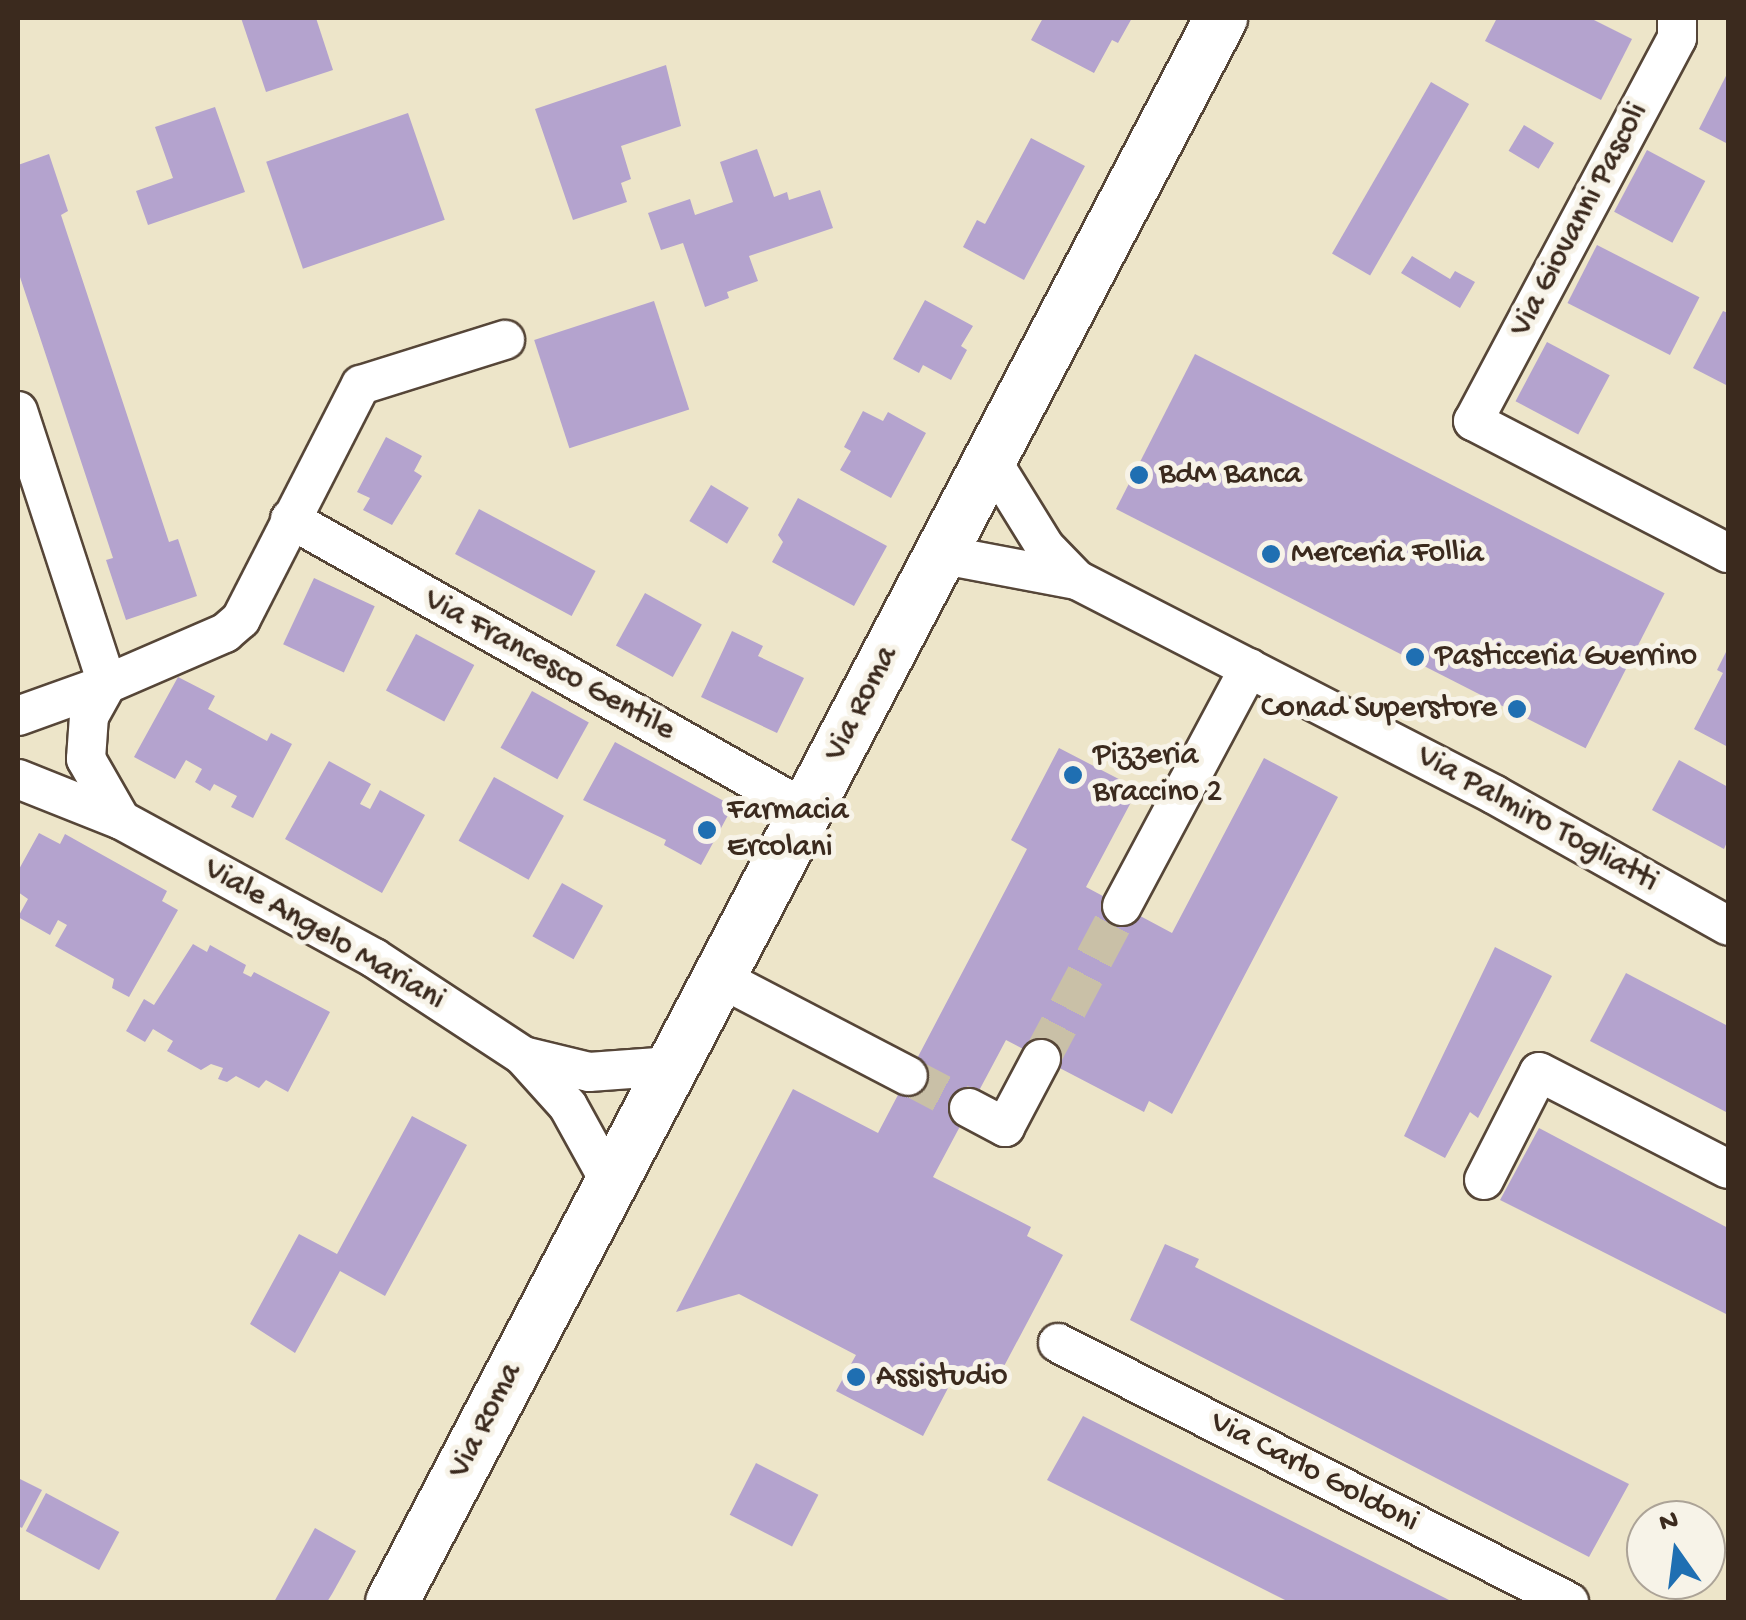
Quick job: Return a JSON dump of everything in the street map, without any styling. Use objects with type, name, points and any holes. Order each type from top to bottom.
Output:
[{"type":"main road","name":"Via Roma","points":[[392,1602],[1221,18]]},
{"type":"street","name":"Via Giovanni Pascoli","points":[[1677,18],[1677,38],[1472,421],[1728,553]]},
{"type":"street","points":[[18,718],[225,633],[241,618],[361,385],[504,340]]},
{"type":"street","points":[[18,412],[107,684],[89,716],[86,759]]},
{"type":"street","name":"Via Palmiro Togliatti","points":[[990,458],[1045,547],[1077,580]]},
{"type":"street","name":"Via Francesco Gentile","points":[[290,519],[808,811]]},
{"type":"street","name":"Via Palmiro Togliatti","points":[[950,533],[999,520],[1045,547]]},
{"type":"street","name":"Via Palmiro Togliatti","points":[[950,533],[1077,580],[1726,918]]},
{"type":"street","points":[[1122,906],[1249,668]]},
{"type":"street","points":[[18,718],[52,733],[86,759],[121,820]]},
{"type":"street","name":"Viale Angelo Mariani","points":[[21,773],[121,820],[374,958],[524,1056],[568,1106],[610,1182]]},
{"type":"street","points":[[718,977],[908,1076]]},
{"type":"street","name":"Viale Angelo Mariani","points":[[524,1056],[589,1072],[672,1066]]},
{"type":"street","points":[[970,1108],[1006,1127],[1042,1058]]},
{"type":"street","points":[[589,1072],[640,1125]]},
{"type":"street","points":[[1484,1180],[1539,1072],[1728,1169]]},
{"type":"street","points":[[568,1106],[640,1125]]},
{"type":"street","name":"Via Carlo Goldoni","points":[[1058,1344],[1569,1602]]},
{"type":"building","points":[[241,18],[316,18],[333,70],[266,92]]},
{"type":"building","points":[[1043,18],[1132,18],[1118,43],[1112,40],[1094,73],[1031,40]]},
{"type":"building","points":[[1497,18],[1590,18],[1632,39],[1601,100],[1485,41]]},
{"type":"building","points":[[666,65],[681,126],[621,146],[631,179],[621,183],[627,202],[573,220],[535,109]]},
{"type":"building","points":[[1728,72],[1728,144],[1699,129]]},
{"type":"building","points":[[1431,82],[1469,104],[1370,275],[1332,253]]},
{"type":"building","points":[[215,107],[245,192],[148,225],[136,191],[173,178],[155,127]]},
{"type":"building","points":[[408,113],[445,220],[303,269],[266,162]]},
{"type":"building","points":[[1524,125],[1554,143],[1539,169],[1509,151]]},
{"type":"building","points":[[1031,138],[1085,166],[1024,280],[963,247],[977,220],[985,224]]},
{"type":"building","points":[[757,149],[774,197],[787,192],[789,200],[820,190],[833,228],[749,256],[758,281],[727,292],[729,298],[705,307],[683,243],[661,250],[648,213],[690,199],[695,215],[733,202],[720,162]]},
{"type":"building","points":[[1647,150],[1705,181],[1672,243],[1614,212]]},
{"type":"building","points":[[49,154],[68,211],[61,215],[169,542],[178,539],[197,596],[126,620],[106,560],[113,558],[18,271],[18,165]]},
{"type":"building","points":[[1597,245],[1699,297],[1670,355],[1567,303]]},
{"type":"building","points":[[1412,256],[1450,279],[1455,271],[1475,282],[1460,308],[1401,273]]},
{"type":"building","points":[[925,300],[973,326],[961,346],[967,350],[951,380],[923,365],[919,373],[893,359]]},
{"type":"building","points":[[654,301],[689,409],[569,448],[534,340]]},
{"type":"building","points":[[1723,311],[1728,313],[1728,386],[1693,368]]},
{"type":"building","points":[[1547,342],[1610,375],[1578,434],[1516,401]]},
{"type":"building","points":[[1195,354],[1665,593],[1586,748],[1116,509]]},
{"type":"building","points":[[863,411],[883,421],[888,412],[926,433],[891,498],[840,470],[851,451],[844,447]]},
{"type":"building","points":[[386,437],[422,456],[414,471],[422,476],[392,525],[363,510],[370,498],[357,492]]},
{"type":"building","points":[[711,485],[749,508],[727,544],[689,521]]},
{"type":"building","points":[[798,498],[887,546],[854,606],[772,562],[783,542],[778,535]]},
{"type":"building","points":[[479,509],[596,571],[572,616],[455,554]]},
{"type":"building","points":[[314,578],[375,606],[344,672],[283,644]]},
{"type":"building","points":[[645,593],[702,625],[673,677],[616,645]]},
{"type":"building","points":[[732,631],[763,646],[758,656],[804,678],[777,733],[701,697]]},
{"type":"building","points":[[416,634],[474,665],[444,721],[386,691]]},
{"type":"building","points":[[1728,648],[1728,747],[1694,729],[1723,673],[1717,670]]},
{"type":"building","points":[[178,677],[215,696],[208,709],[267,741],[271,733],[292,744],[253,818],[231,807],[237,796],[214,784],[210,791],[195,782],[202,769],[186,760],[175,779],[134,757]]},
{"type":"building","points":[[532,691],[589,723],[557,779],[500,748]]},
{"type":"building","points":[[615,742],[733,806],[701,865],[664,845],[666,840],[583,800]]},
{"type":"building","points":[[1059,748],[1138,789],[1086,887],[1172,933],[1264,758],[1338,797],[1172,1114],[1149,1101],[1144,1112],[1006,1040],[933,1177],[1031,1227],[1027,1236],[1063,1255],[993,1387],[958,1369],[923,1436],[836,1391],[856,1355],[739,1294],[676,1312],[793,1089],[878,1133],[1027,849],[1011,840]]},
{"type":"building","points":[[1679,760],[1728,787],[1728,840],[1724,849],[1652,810]]},
{"type":"building","points":[[329,761],[371,784],[360,804],[370,809],[380,790],[425,815],[382,893],[285,839]]},
{"type":"building","points":[[494,777],[564,816],[529,880],[459,841]]},
{"type":"building","points":[[39,833],[60,844],[65,834],[167,891],[162,901],[178,910],[129,997],[112,988],[114,979],[55,946],[67,925],[58,920],[50,935],[18,917],[28,899],[18,892],[18,871]]},
{"type":"building","points":[[562,883],[603,906],[574,959],[532,936]]},
{"type":"building","points":[[193,944],[207,952],[210,945],[246,965],[243,973],[251,977],[254,972],[330,1012],[288,1092],[266,1080],[259,1088],[236,1076],[227,1082],[218,1079],[223,1068],[211,1064],[201,1070],[167,1051],[173,1041],[153,1029],[145,1042],[126,1031],[144,999],[154,1005]]},
{"type":"building","points":[[1495,947],[1552,976],[1478,1118],[1470,1112],[1445,1158],[1404,1136]]},
{"type":"building","points":[[1626,973],[1728,1026],[1728,1113],[1590,1041]]},
{"type":"building","points":[[412,1116],[467,1145],[385,1296],[340,1271],[295,1353],[250,1324],[299,1234],[337,1254]]},
{"type":"building","points":[[1539,1128],[1728,1228],[1728,1315],[1500,1200]]},
{"type":"building","points":[[1165,1244],[1199,1259],[1195,1267],[1629,1484],[1589,1557],[1130,1320]]},
{"type":"building","points":[[1083,1416],[1453,1602],[1289,1602],[1047,1480]]},
{"type":"building","points":[[756,1463],[818,1495],[792,1546],[730,1515]]},
{"type":"building","points":[[18,1478],[42,1490],[22,1528],[18,1526]]},
{"type":"building","points":[[46,1493],[119,1532],[99,1570],[26,1531]]},
{"type":"building","points":[[315,1528],[356,1551],[327,1602],[274,1602]]},
{"type":"tunnel","points":[[1041,1059],[1122,906]]},
{"type":"tunnel","points":[[908,1076],[969,1108]]},
{"type":"place","name":"BdM Banca","points":[[1139,475]]},
{"type":"place","name":"Merceria Follia","points":[[1271,554]]},
{"type":"place","name":"Pasticceria Guerrino","points":[[1415,657]]},
{"type":"place","name":"Conad Superstore","points":[[1517,709]]},
{"type":"place","name":"Pizzeria Braccino 2","points":[[1073,775]]},
{"type":"place","name":"Farmacia Ercolani","points":[[707,830]]},
{"type":"place","name":"Assistudio","points":[[856,1377]]}]
